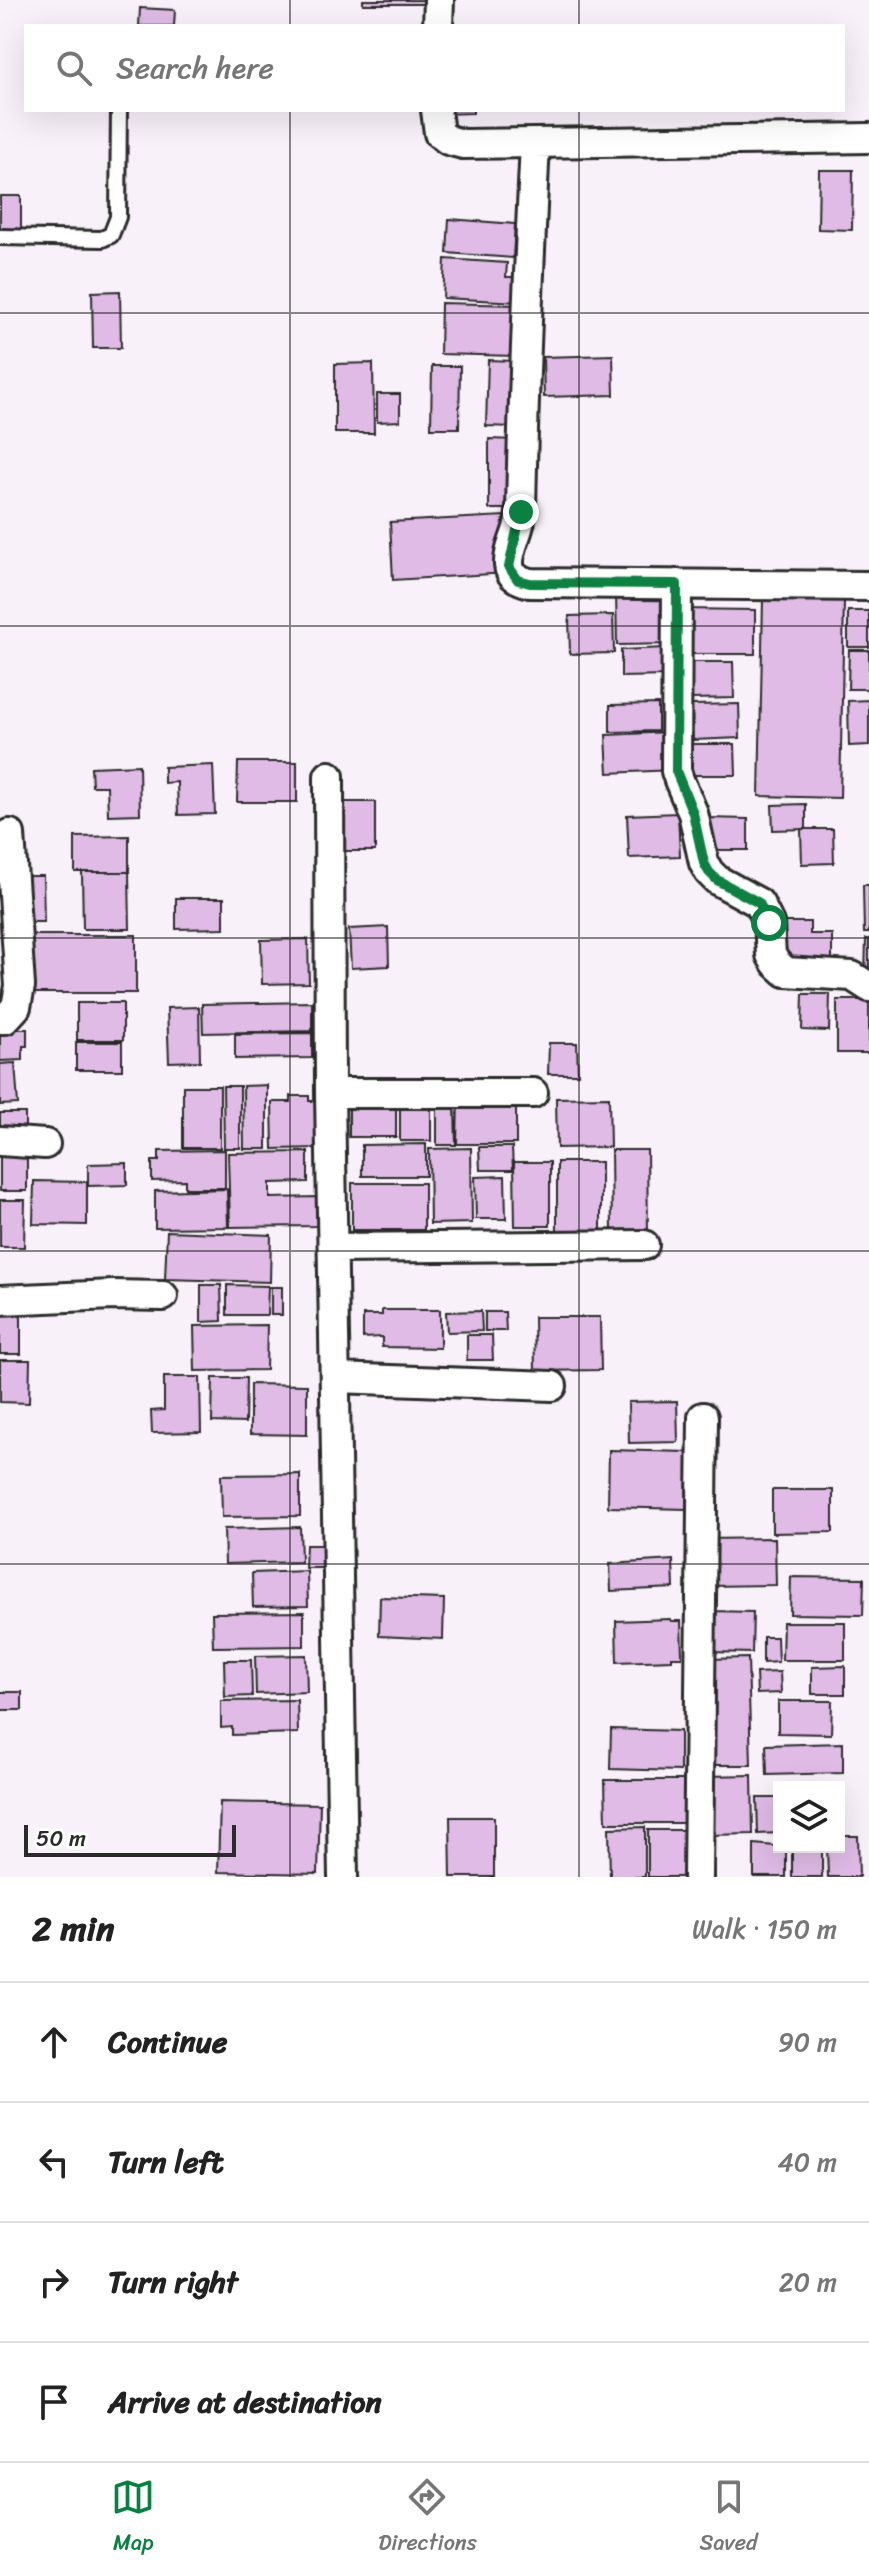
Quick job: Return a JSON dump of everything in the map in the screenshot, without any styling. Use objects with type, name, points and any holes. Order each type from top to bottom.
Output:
[{"type":"street","points":[[438,24],[439,0]]},
{"type":"street","points":[[436,112],[439,133],[454,143],[869,138]]},
{"type":"street","points":[[535,144],[521,439],[521,512],[509,567],[518,580],[530,583],[869,586]]},
{"type":"street","points":[[677,584],[676,771],[693,813],[704,863],[717,880],[759,903],[769,923],[771,955],[781,969],[786,972],[852,976],[869,987]]},
{"type":"street","points":[[329,776],[330,1093],[343,1877]]},
{"type":"street","points":[[0,1019],[5,1019],[16,1007],[20,986],[10,834]]},
{"type":"street","points":[[330,1093],[533,1093]]},
{"type":"street","points":[[0,1141],[45,1144]]},
{"type":"street","points":[[334,1248],[644,1245]]},
{"type":"street","points":[[0,1300],[163,1296]]},
{"type":"street","points":[[336,1378],[552,1386]]},
{"type":"street","points":[[698,1877],[703,1417]]},
{"type":"lane","points":[[0,237],[102,239],[111,235],[118,217],[119,112]]},
{"type":"building","points":[[363,0],[425,0],[425,4],[363,4]]},
{"type":"building","points":[[140,8],[175,10],[174,24],[139,24]]},
{"type":"building","points":[[442,112],[473,112],[473,113]]},
{"type":"building","points":[[819,170],[853,170],[852,230],[818,229]]},
{"type":"building","points":[[0,196],[21,196],[21,234],[0,234]]},
{"type":"building","points":[[449,219],[515,224],[513,258],[447,253]]},
{"type":"building","points":[[445,259],[507,263],[506,277],[522,277],[520,302],[443,298]]},
{"type":"building","points":[[120,291],[121,348],[93,348],[92,292]]},
{"type":"building","points":[[441,303],[517,305],[516,356],[440,354]]},
{"type":"building","points":[[613,355],[614,395],[544,397],[543,357]]},
{"type":"building","points":[[488,360],[515,361],[514,427],[486,426]]},
{"type":"building","points":[[373,363],[374,433],[335,433],[335,364]]},
{"type":"building","points":[[432,366],[460,366],[459,428],[431,428]]},
{"type":"building","points":[[377,394],[400,394],[400,421],[377,422]]},
{"type":"building","points":[[489,439],[515,440],[516,509],[489,509]]},
{"type":"building","points":[[505,516],[507,573],[393,580],[390,522]]},
{"type":"building","points":[[648,591],[648,599],[673,599],[674,644],[617,645],[616,592]]},
{"type":"building","points":[[763,599],[844,601],[840,798],[759,796]]},
{"type":"building","points":[[680,609],[755,610],[755,654],[680,654]]},
{"type":"building","points":[[848,611],[869,611],[869,647],[848,647]]},
{"type":"building","points":[[613,615],[614,653],[570,654],[569,616]]},
{"type":"building","points":[[666,648],[667,676],[621,677],[621,650]]},
{"type":"building","points":[[849,650],[869,650],[869,689],[848,689]]},
{"type":"building","points":[[692,662],[733,662],[734,698],[692,699]]},
{"type":"building","points":[[869,700],[869,745],[849,746],[848,701]]},
{"type":"building","points":[[658,704],[658,731],[610,732],[610,705]]},
{"type":"building","points":[[739,704],[740,738],[693,740],[692,705]]},
{"type":"building","points":[[671,732],[673,770],[608,773],[606,735]]},
{"type":"building","points":[[690,744],[735,744],[736,775],[690,775]]},
{"type":"building","points":[[238,762],[297,762],[297,802],[237,802]]},
{"type":"building","points":[[139,765],[140,814],[108,815],[107,786],[92,786],[91,767]]},
{"type":"building","points":[[213,765],[215,814],[178,815],[177,782],[164,783],[164,767]]},
{"type":"building","points":[[335,802],[375,802],[375,851],[335,851]]},
{"type":"building","points":[[806,804],[806,829],[773,830],[772,805]]},
{"type":"building","points":[[678,813],[680,856],[629,858],[627,815]]},
{"type":"building","points":[[706,818],[748,819],[748,850],[706,850]]},
{"type":"building","points":[[801,829],[833,829],[834,863],[802,864]]},
{"type":"building","points":[[129,836],[129,872],[75,872],[75,837]]},
{"type":"building","points":[[82,872],[129,872],[130,929],[83,929]]},
{"type":"building","points":[[21,876],[43,876],[44,922],[22,922]]},
{"type":"building","points":[[863,885],[869,885],[869,933],[864,933]]},
{"type":"building","points":[[176,898],[224,898],[224,928],[176,929]]},
{"type":"building","points":[[784,922],[810,922],[810,934],[832,934],[832,966],[775,959],[784,936]]},
{"type":"building","points":[[388,927],[389,966],[351,968],[349,929]]},
{"type":"building","points":[[23,935],[136,935],[136,993],[23,993]]},
{"type":"building","points":[[308,939],[309,983],[262,984],[261,940]]},
{"type":"building","points":[[866,939],[869,939],[869,976],[865,976]]},
{"type":"building","points":[[803,994],[830,994],[829,1031],[802,1030]]},
{"type":"building","points":[[837,1000],[869,1000],[869,1053],[837,1053]]},
{"type":"building","points":[[312,1002],[312,1031],[203,1033],[202,1004]]},
{"type":"building","points":[[77,1003],[123,1003],[123,1040],[77,1040]]},
{"type":"building","points":[[199,1007],[200,1061],[169,1062],[167,1008]]},
{"type":"building","points":[[0,1020],[14,1029],[27,1029],[23,1060],[0,1061]]},
{"type":"building","points":[[312,1033],[312,1058],[235,1059],[235,1034]]},
{"type":"building","points":[[76,1042],[122,1042],[122,1070],[76,1070]]},
{"type":"building","points":[[549,1043],[577,1043],[578,1074],[548,1074]]},
{"type":"building","points":[[15,1063],[18,1104],[0,1105],[0,1064]]},
{"type":"building","points":[[267,1085],[267,1149],[244,1149],[243,1086]]},
{"type":"building","points":[[183,1086],[220,1086],[220,1148],[183,1148]]},
{"type":"building","points":[[223,1086],[240,1086],[240,1148],[224,1148]]},
{"type":"building","points":[[431,1095],[431,1141],[400,1141],[400,1096]]},
{"type":"building","points":[[291,1096],[309,1096],[309,1101],[319,1101],[320,1148],[273,1149],[272,1102],[291,1102]]},
{"type":"building","points":[[349,1097],[396,1097],[396,1137],[349,1137]]},
{"type":"building","points":[[609,1097],[610,1147],[557,1148],[556,1098]]},
{"type":"building","points":[[458,1098],[516,1098],[516,1144],[457,1144]]},
{"type":"building","points":[[455,1104],[456,1145],[437,1145],[437,1105]]},
{"type":"building","points":[[0,1113],[25,1113],[25,1144],[0,1144]]},
{"type":"building","points":[[426,1144],[426,1176],[362,1176],[362,1145]]},
{"type":"building","points":[[479,1147],[512,1147],[513,1170],[480,1170]]},
{"type":"building","points":[[471,1148],[472,1223],[430,1224],[429,1149]]},
{"type":"building","points":[[225,1150],[225,1188],[185,1188],[185,1180],[152,1181],[152,1161],[159,1161],[159,1151]]},
{"type":"building","points":[[611,1150],[647,1150],[648,1231],[612,1231]]},
{"type":"building","points":[[308,1152],[308,1182],[270,1183],[270,1198],[318,1197],[318,1226],[230,1227],[228,1153]]},
{"type":"building","points":[[0,1156],[27,1156],[27,1191],[0,1191]]},
{"type":"building","points":[[514,1162],[550,1162],[550,1226],[515,1226]]},
{"type":"building","points":[[557,1162],[601,1162],[601,1231],[557,1231]]},
{"type":"building","points":[[127,1163],[127,1185],[88,1186],[88,1164]]},
{"type":"building","points":[[505,1176],[506,1219],[476,1219],[475,1177]]},
{"type":"building","points":[[34,1181],[87,1182],[87,1225],[33,1224]]},
{"type":"building","points":[[352,1183],[424,1183],[424,1230],[352,1230]]},
{"type":"building","points":[[227,1189],[228,1227],[155,1228],[155,1191]]},
{"type":"building","points":[[0,1200],[25,1200],[24,1247],[0,1247]]},
{"type":"building","points":[[167,1231],[271,1235],[270,1282],[165,1279]]},
{"type":"building","points":[[201,1285],[221,1285],[222,1321],[201,1322]]},
{"type":"building","points":[[227,1285],[268,1286],[267,1315],[227,1315]]},
{"type":"building","points":[[271,1287],[282,1287],[282,1315],[271,1315]]},
{"type":"building","points":[[382,1310],[440,1310],[440,1348],[382,1347],[382,1337],[363,1338],[363,1315],[382,1315]]},
{"type":"building","points":[[481,1311],[482,1331],[447,1332],[446,1312]]},
{"type":"building","points":[[0,1312],[21,1313],[21,1354],[0,1354]]},
{"type":"building","points":[[485,1312],[505,1312],[506,1331],[485,1331]]},
{"type":"building","points":[[534,1317],[600,1317],[601,1370],[535,1371]]},
{"type":"building","points":[[267,1325],[266,1370],[195,1371],[194,1326]]},
{"type":"building","points":[[467,1335],[492,1335],[493,1360],[467,1360]]},
{"type":"building","points":[[0,1360],[30,1360],[29,1403],[0,1402]]},
{"type":"building","points":[[164,1377],[200,1377],[201,1432],[152,1433],[151,1411],[164,1410]]},
{"type":"building","points":[[213,1378],[246,1378],[245,1423],[212,1422]]},
{"type":"building","points":[[250,1384],[307,1385],[307,1435],[250,1434]]},
{"type":"building","points":[[677,1401],[678,1442],[629,1443],[628,1402]]},
{"type":"building","points":[[609,1450],[688,1452],[686,1509],[608,1507]]},
{"type":"building","points":[[300,1474],[300,1516],[222,1517],[221,1475]]},
{"type":"building","points":[[772,1490],[833,1490],[833,1532],[772,1533]]},
{"type":"building","points":[[300,1527],[301,1562],[225,1564],[224,1529]]},
{"type":"building","points":[[775,1538],[776,1585],[706,1586],[705,1539]]},
{"type":"building","points":[[306,1545],[328,1545],[328,1568],[305,1568]]},
{"type":"building","points":[[673,1560],[674,1588],[611,1591],[610,1564]]},
{"type":"building","points":[[307,1571],[308,1606],[253,1607],[252,1573]]},
{"type":"building","points":[[791,1577],[864,1578],[863,1615],[790,1614]]},
{"type":"building","points":[[380,1597],[444,1599],[443,1639],[379,1636]]},
{"type":"building","points":[[711,1611],[753,1612],[752,1653],[709,1652]]},
{"type":"building","points":[[304,1612],[304,1646],[213,1647],[212,1613]]},
{"type":"building","points":[[616,1621],[681,1621],[682,1657],[617,1662]]},
{"type":"building","points":[[783,1622],[845,1622],[845,1660],[782,1660]]},
{"type":"building","points":[[763,1637],[777,1637],[778,1662],[763,1663]]},
{"type":"building","points":[[306,1655],[307,1692],[256,1694],[255,1656]]},
{"type":"building","points":[[748,1658],[751,1765],[710,1765],[707,1659]]},
{"type":"building","points":[[224,1660],[251,1660],[252,1696],[225,1697]]},
{"type":"building","points":[[845,1666],[845,1694],[812,1694],[812,1667]]},
{"type":"building","points":[[780,1672],[781,1693],[757,1694],[756,1673]]},
{"type":"building","points":[[0,1692],[22,1692],[22,1710],[0,1710]]},
{"type":"building","points":[[297,1700],[298,1733],[232,1735],[232,1727],[221,1728],[221,1701]]},
{"type":"building","points":[[778,1701],[832,1701],[831,1734],[778,1733]]},
{"type":"building","points":[[611,1729],[680,1731],[680,1771],[610,1769]]},
{"type":"building","points":[[843,1743],[843,1773],[767,1775],[766,1745]]},
{"type":"building","points":[[752,1775],[753,1834],[708,1835],[707,1776]]},
{"type":"building","points":[[605,1780],[685,1780],[685,1823],[606,1823]]},
{"type":"building","points":[[757,1798],[773,1798],[773,1833],[758,1834]]},
{"type":"building","points":[[220,1802],[320,1804],[318,1874],[218,1872]]},
{"type":"building","points":[[450,1817],[494,1817],[494,1877],[451,1877]]},
{"type":"building","points":[[645,1827],[645,1877],[610,1877],[609,1828]]},
{"type":"building","points":[[648,1830],[686,1830],[687,1877],[648,1877]]},
{"type":"building","points":[[845,1836],[858,1836],[859,1877],[828,1877],[827,1853],[845,1853]]},
{"type":"building","points":[[754,1844],[773,1846],[773,1853],[786,1853],[786,1877],[754,1877]]},
{"type":"building","points":[[792,1853],[822,1853],[822,1877],[792,1877]]},
{"type":"route","points":[[521,512],[521,525],[509,558],[509,567],[518,580],[530,583],[677,584],[676,771],[693,813],[704,863],[709,872],[717,880],[759,903],[769,923]]}]
